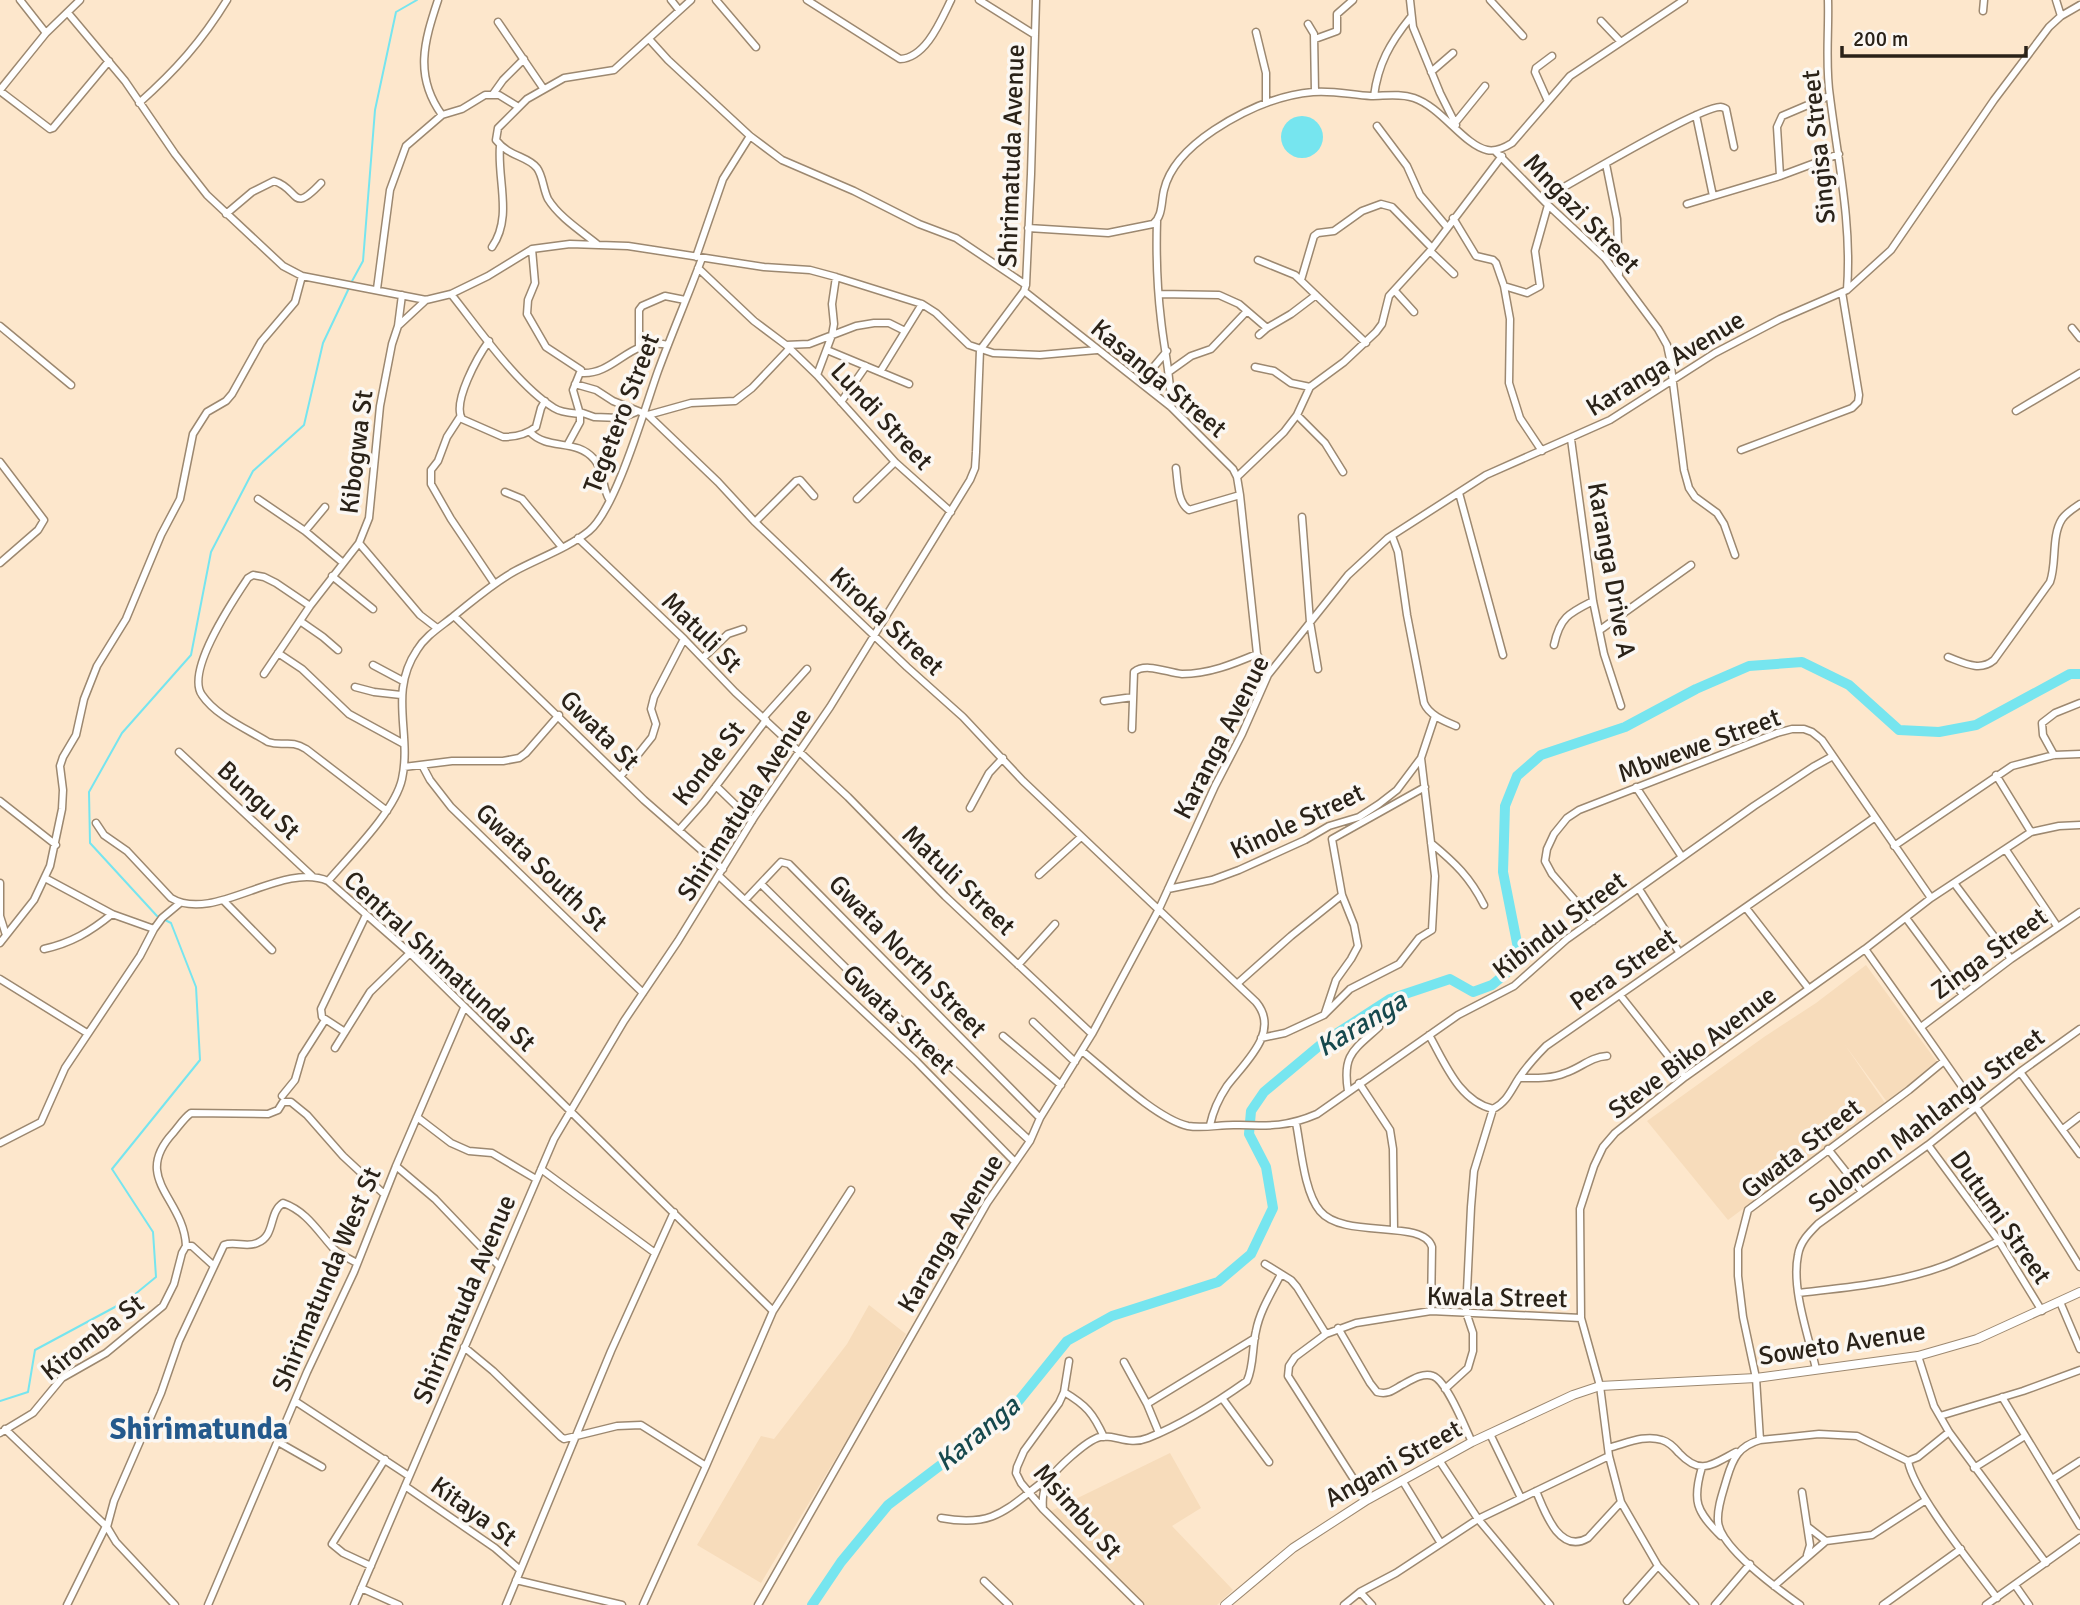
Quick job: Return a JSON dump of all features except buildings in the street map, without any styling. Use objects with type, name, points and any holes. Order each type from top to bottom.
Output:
[{"type":"street","points":[[20,0],[46,33]]},
{"type":"street","points":[[80,0],[46,33],[0,90],[50,129],[108,61]]},
{"type":"street","points":[[139,103],[184,61],[213,23],[226,0]]},
{"type":"street","points":[[438,0],[424,48],[423,67],[429,94],[442,115]]},
{"type":"street","points":[[671,0],[679,10]]},
{"type":"street","points":[[597,244],[554,208],[536,167],[531,162],[511,155],[500,146],[496,140],[498,128],[517,106],[543,88],[564,78],[614,70],[691,0]]},
{"type":"street","points":[[716,0],[756,47]]},
{"type":"street","points":[[807,0],[900,59],[918,51],[932,36],[951,0]]},
{"type":"street","points":[[979,0],[1035,34]]},
{"type":"street","name":"Shirimatuda Avenue","points":[[354,1605],[554,1139],[752,821],[830,707],[966,488],[975,468],[980,350],[1025,288],[1036,0]]},
{"type":"street","points":[[1315,39],[1337,31],[1337,14],[1353,0]]},
{"type":"street","points":[[1410,0],[1410,18],[1431,72],[1460,131]]},
{"type":"street","points":[[1490,0],[1523,36]]},
{"type":"street","points":[[1268,675],[1257,654],[1237,477],[1284,432],[1297,415],[1310,387],[1366,343],[1382,324],[1389,296],[1431,249],[1547,99],[1570,76],[1684,0]]},
{"type":"street","name":"Singisa Street","points":[[1741,450],[1852,408],[1858,402],[1844,291],[1847,240],[1839,154],[1829,96],[1828,0]]},
{"type":"street","points":[[1983,11],[1984,0]]},
{"type":"street","points":[[2056,0],[2061,16]]},
{"type":"street","name":"Karanga Avenue","points":[[758,1605],[987,1203],[1030,1141],[1040,1118],[1092,1034],[1159,909],[1268,675],[1348,575],[1392,536],[1486,475],[1609,420],[1744,337],[1844,291],[1891,250],[1994,100],[2049,27],[2080,5]]},
{"type":"street","points":[[68,13],[108,61],[189,172],[226,214],[283,266],[302,276],[426,300],[451,294],[532,249],[570,244],[628,246],[795,271],[810,270],[836,277],[922,304],[936,313],[969,345],[993,353],[1030,355],[1097,350]]},
{"type":"street","points":[[1374,96],[1382,59],[1410,18]]},
{"type":"street","points":[[1601,21],[1620,41]]},
{"type":"street","points":[[498,22],[543,88]]},
{"type":"street","points":[[1308,24],[1315,39],[1315,92]]},
{"type":"street","points":[[1256,32],[1266,73],[1266,103]]},
{"type":"street","name":"Kasanga Street","points":[[649,39],[750,136],[798,168],[854,191],[919,224],[956,238],[1025,288],[1097,350],[1171,407],[1225,460],[1237,477]]},
{"type":"street","points":[[1431,72],[1453,53]]},
{"type":"street","points":[[1547,99],[1535,72],[1536,68],[1552,55]]},
{"type":"street","points":[[377,289],[390,190],[401,156],[413,138],[442,115],[463,109],[475,100],[493,94],[524,60]]},
{"type":"street","points":[[1455,123],[1485,86]]},
{"type":"street","points":[[1171,407],[1170,371],[1156,269],[1157,221],[1164,188],[1181,158],[1197,142],[1218,127],[1266,103],[1315,92],[1405,95],[1427,104],[1475,145],[1485,150],[1495,151],[1512,143]]},
{"type":"street","points":[[493,94],[517,106]]},
{"type":"street","points":[[1780,176],[1777,127],[1782,116],[1829,96]]},
{"type":"street","points":[[1504,286],[1527,293],[1540,286],[1535,251],[1545,202],[1606,164],[1712,108],[1724,107],[1734,147]]},
{"type":"street","points":[[1696,115],[1713,196]]},
{"type":"street","points":[[1377,126],[1402,159],[1420,195],[1447,227]]},
{"type":"street","name":"Tegetero Street","points":[[328,881],[387,811],[401,783],[404,744],[401,695],[407,666],[418,647],[437,628],[494,583],[592,529],[609,499],[631,450],[698,268],[723,179],[750,136]]},
{"type":"street","points":[[492,247],[498,239],[504,217],[499,177],[500,146]]},
{"type":"street","name":"Mngazi Street","points":[[1495,151],[1545,202],[1592,243],[1619,274],[1658,329],[1667,345],[1684,470],[1689,488],[1695,497],[1717,513],[1724,524],[1735,555]]},
{"type":"street","points":[[1686,204],[1780,176],[1839,154]]},
{"type":"street","points":[[1606,164],[1617,219],[1619,274]]},
{"type":"street","points":[[226,214],[252,192],[274,181],[302,199],[307,198],[321,183]]},
{"type":"street","points":[[1301,280],[1314,236],[1335,231],[1374,205],[1381,204],[1392,207],[1454,274]]},
{"type":"street","points":[[1454,218],[1476,256],[1496,263],[1504,286],[1510,319],[1509,383],[1520,418],[1542,451]]},
{"type":"street","points":[[1028,228],[1108,233],[1157,221]]},
{"type":"street","points":[[532,249],[535,283],[528,300],[527,314],[546,347],[582,373]]},
{"type":"street","points":[[1258,260],[1295,275],[1366,343]]},
{"type":"street","name":"Lundi Street","points":[[698,268],[754,321],[788,347],[817,375],[895,462],[951,512]]},
{"type":"street","points":[[0,943],[34,900],[45,878],[56,845],[62,809],[60,766],[63,757],[76,736],[85,699],[100,658],[126,619],[161,535],[180,499],[193,434],[207,412],[226,401],[232,394],[261,342],[295,302],[302,276]]},
{"type":"street","points":[[817,375],[832,335],[832,304],[836,277]]},
{"type":"street","points":[[1395,291],[1414,312]]},
{"type":"street","points":[[451,294],[523,381],[545,401],[564,412],[594,417],[621,418],[691,403],[735,401],[752,388],[788,347],[809,344],[874,323],[889,323],[905,331]]},
{"type":"street","name":"Kibogwa St","points":[[264,674],[310,606],[364,536],[369,518],[381,398],[398,326],[402,295]]},
{"type":"street","points":[[1159,295],[1219,295],[1231,300],[1267,328]]},
{"type":"street","points":[[1259,335],[1316,295]]},
{"type":"street","points":[[639,346],[639,310],[642,306],[665,296],[685,300]]},
{"type":"street","points":[[398,326],[426,300]]},
{"type":"street","points":[[880,372],[922,304]]},
{"type":"street","points":[[1170,371],[1191,356],[1211,349],[1247,311]]},
{"type":"street","points":[[0,326],[71,385]]},
{"type":"street","points":[[2072,328],[2080,338]]},
{"type":"street","points":[[489,341],[479,354],[464,390],[460,417],[431,470],[431,484],[494,583]]},
{"type":"street","points":[[568,443],[580,422],[574,396],[575,384],[582,373],[596,371],[639,346],[657,342],[668,345]]},
{"type":"street","points":[[827,350],[909,384]]},
{"type":"street","points":[[1141,382],[1167,351]]},
{"type":"street","points":[[841,402],[866,366]]},
{"type":"street","points":[[1255,367],[1274,371],[1286,380],[1310,387]]},
{"type":"street","points":[[2016,411],[2080,373]]},
{"type":"street","name":"Kiroka Street","points":[[575,384],[596,390],[613,401],[643,413],[718,482],[755,522],[963,717],[1081,837],[1238,983],[1264,1012],[1266,1021],[1261,1038]]},
{"type":"street","points":[[460,417],[503,437],[530,432],[536,427],[545,401]]},
{"type":"street","points":[[1297,415],[1325,443],[1343,472]]},
{"type":"street","points":[[530,432],[543,442],[554,445],[568,443],[590,455],[596,462],[609,499]]},
{"type":"street","name":"Karanga Drive A","points":[[1571,439],[1593,601],[1604,654],[1621,706]]},
{"type":"street","points":[[0,462],[44,520],[38,530],[0,563]]},
{"type":"street","points":[[857,499],[895,462]]},
{"type":"street","points":[[1176,468],[1183,506],[1189,510],[1240,495]]},
{"type":"street","points":[[755,522],[796,481],[800,481],[814,496]]},
{"type":"street","points":[[505,492],[522,499],[561,546]]},
{"type":"street","points":[[1459,493],[1503,655]]},
{"type":"street","points":[[258,499],[305,531],[342,562]]},
{"type":"street","points":[[1948,657],[1979,667],[1987,666],[1994,660],[2050,582],[2054,571],[2057,531],[2062,519],[2080,504]]},
{"type":"street","points":[[305,531],[325,507]]},
{"type":"street","points":[[1302,517],[1310,622],[1318,668]]},
{"type":"street","points":[[1392,536],[1398,552],[1424,702],[1427,710],[1456,726]]},
{"type":"street","name":"Matuli St","points":[[579,538],[799,751]]},
{"type":"street","points":[[359,543],[420,615],[437,628]]},
{"type":"street","points":[[1600,630],[1691,565]]},
{"type":"street","points":[[310,606],[264,577],[253,575],[248,578],[217,626],[200,672],[198,689],[202,697],[217,710],[268,742],[296,743],[306,749],[387,811]]},
{"type":"street","points":[[332,576],[373,610]]},
{"type":"street","points":[[1554,645],[1558,625],[1565,617],[1593,601]]},
{"type":"street","name":"Gwata St","points":[[454,616],[620,777],[723,869]]},
{"type":"street","points":[[300,621],[338,650]]},
{"type":"street","points":[[703,658],[728,634],[743,629]]},
{"type":"street","points":[[620,777],[652,737],[656,724],[651,709],[654,697],[684,639]]},
{"type":"street","points":[[278,653],[302,668],[349,714],[404,744]]},
{"type":"street","points":[[1132,729],[1136,669],[1143,667],[1181,674],[1204,673],[1257,654]]},
{"type":"street","points":[[373,665],[403,681]]},
{"type":"street","name":"Konde St","points":[[679,830],[716,786],[764,719],[807,669]]},
{"type":"street","points":[[355,687],[401,695]]},
{"type":"street","points":[[1104,701],[1133,697]]},
{"type":"street","points":[[2054,755],[2043,735],[2042,723],[2055,713],[2080,703]]},
{"type":"street","points":[[404,767],[471,759],[503,761],[519,758],[527,753],[559,715]]},
{"type":"street","name":"Kinole Street","points":[[1168,889],[1212,880],[1305,841],[1329,826],[1359,817],[1397,790],[1421,758],[1435,716]]},
{"type":"street","name":"Mbwewe Street","points":[[1593,921],[1552,874],[1545,860],[1554,834],[1573,814],[1757,740],[1793,729],[1812,732],[1822,740],[1931,898]]},
{"type":"street","name":"Matuli Street","points":[[799,751],[1092,1034]]},
{"type":"street","name":"Bungu St","points":[[179,752],[312,876]]},
{"type":"street","points":[[1894,846],[2012,766],[2054,755],[2080,754]]},
{"type":"street","name":"Kibindu Street","points":[[1210,1125],[1264,1126],[1296,1123],[1317,1114],[1458,1015],[1514,986],[1567,939],[1754,806],[1833,757]]},
{"type":"street","points":[[970,808],[989,773],[1003,758]]},
{"type":"street","points":[[1082,1051],[1138,1097],[1172,1119],[1189,1126],[1210,1125],[1219,1098],[1251,1057],[1261,1038],[1285,1033],[1324,1015],[1350,989],[1399,964],[1419,938],[1432,930],[1435,876],[1421,758]]},
{"type":"street","name":"Gwata South St","points":[[422,765],[451,807],[643,993]]},
{"type":"street","points":[[1996,775],[2031,832]]},
{"type":"street","points":[[716,786],[752,821]]},
{"type":"street","points":[[1324,1015],[1336,980],[1358,946],[1354,925],[1342,895],[1332,839],[1425,787]]},
{"type":"street","points":[[1636,787],[1682,857]]},
{"type":"street","points":[[0,801],[56,845]]},
{"type":"street","name":"Pera Street","points":[[1493,1109],[1509,1095],[1546,1045],[1874,818]]},
{"type":"street","points":[[0,1143],[41,1122],[57,1083],[87,1032],[140,956],[154,929],[162,918],[180,903],[166,893],[127,851],[104,835],[96,823]]},
{"type":"street","name":"Steve Biko Avenue","points":[[1695,1605],[1658,1566],[1621,1502],[1609,1452],[1600,1386],[1581,1318],[1580,1209],[1603,1147],[1615,1133],[1685,1077],[1865,949],[1931,898],[2031,832],[2080,825]]},
{"type":"street","points":[[1039,875],[1081,837]]},
{"type":"street","points":[[1431,843],[1471,881],[1483,905]]},
{"type":"street","points":[[2006,850],[2057,926]]},
{"type":"street","name":"Gwata North Street","points":[[746,899],[781,862],[789,864],[1040,1118]]},
{"type":"street","name":"Central Shimatunda St","points":[[180,903],[223,900],[274,883],[312,876],[328,881],[410,953],[773,1311]]},
{"type":"street","name":"Gwata Street","points":[[719,876],[915,1061],[1015,1162]]},
{"type":"street","points":[[45,878],[111,914],[154,929]]},
{"type":"street","points":[[0,883],[0,916],[6,935]]},
{"type":"street","points":[[1955,883],[2011,959]]},
{"type":"street","points":[[761,884],[858,980],[1030,1141]]},
{"type":"street","points":[[1639,890],[1679,952]]},
{"type":"street","points":[[1238,983],[1342,895]]},
{"type":"street","points":[[223,900],[272,950]]},
{"type":"street","points":[[1746,908],[1809,989]]},
{"type":"street","name":"Zinga Street","points":[[1921,1027],[2011,959],[2080,912]]},
{"type":"street","points":[[44,949],[63,945],[87,934],[111,914]]},
{"type":"street","points":[[345,1032],[325,1020],[321,1009],[366,915]]},
{"type":"street","points":[[1906,918],[1963,995]]},
{"type":"street","points":[[1018,965],[1055,924]]},
{"type":"street","points":[[1865,949],[1944,1061],[2080,1267]]},
{"type":"street","points":[[335,1048],[370,992],[410,953]]},
{"type":"street","points":[[0,979],[87,1032]]},
{"type":"street","points":[[1620,995],[1685,1077]]},
{"type":"street","name":"Shirimatunda West St","points":[[208,1605],[357,1263],[464,1008]]},
{"type":"street","points":[[282,1096],[295,1080],[302,1056],[325,1020]]},
{"type":"street","points":[[1033,1022],[1075,1062]]},
{"type":"street","points":[[1348,1091],[1346,1065],[1349,1058],[1379,1027]]},
{"type":"street","name":"Solomon Mahlangu Street","points":[[1816,1369],[1796,1275],[1798,1254],[1806,1236],[2080,1029]]},
{"type":"street","points":[[1429,1035],[1462,1090],[1472,1101],[1493,1109],[1474,1171],[1466,1312],[1473,1333],[1473,1352],[1468,1368],[1445,1389]]},
{"type":"street","points":[[1003,1037],[1061,1085]]},
{"type":"street","points":[[1519,1078],[1565,1073],[1592,1058],[1607,1056]]},
{"type":"street","name":"Gwata Street","points":[[1760,1440],[1756,1378],[1743,1317],[1738,1276],[1738,1249],[1748,1210],[1944,1061]]},
{"type":"street","points":[[2020,1072],[2080,1154]]},
{"type":"street","points":[[1359,1083],[1390,1130],[1393,1149],[1394,1230]]},
{"type":"street","points":[[214,1266],[192,1246],[186,1246],[183,1224],[158,1179],[156,1167],[164,1142],[191,1113],[268,1114],[278,1110],[283,1102],[291,1102],[384,1194]]},
{"type":"street","points":[[2063,1129],[2080,1116]]},
{"type":"street","points":[[416,1118],[451,1143],[469,1151],[492,1153],[536,1179]]},
{"type":"street","points":[[1296,1123],[1312,1197],[1320,1212],[1345,1227],[1394,1230],[1424,1235],[1430,1240],[1431,1311]]},
{"type":"street","name":"Dutumi Street","points":[[1928,1145],[1998,1241],[2042,1311]]},
{"type":"street","points":[[1828,1149],[1862,1192]]},
{"type":"street","points":[[396,1166],[453,1217],[499,1266]]},
{"type":"street","points":[[541,1169],[655,1253]]},
{"type":"street","points":[[643,1605],[773,1311],[851,1190]]},
{"type":"street","points":[[68,1605],[106,1526],[179,1342],[224,1245],[250,1245],[261,1241],[270,1231],[278,1206],[283,1203],[299,1211],[334,1248],[357,1263]]},
{"type":"street","points":[[506,1605],[576,1434],[674,1212]]},
{"type":"street","points":[[1799,1293],[1870,1285],[1923,1272],[1948,1264],[1998,1241]]},
{"type":"street","name":"Kiromba St","points":[[3,1431],[33,1413],[62,1378],[106,1353],[163,1306],[174,1284],[186,1246]]},
{"type":"street","points":[[1265,1265],[1297,1287],[1326,1334]]},
{"type":"street","points":[[941,1517],[967,1522],[1008,1510],[1087,1444],[1104,1437],[1138,1442],[1222,1398],[1247,1381],[1263,1307],[1281,1274]]},
{"type":"street","name":"Soweto Avenue","points":[[1600,1386],[1756,1378],[1918,1356],[1977,1339],[2080,1292]]},
{"type":"street","points":[[2060,1302],[2080,1349]]},
{"type":"street","name":"Kwala Street","points":[[1367,1500],[1288,1376],[1289,1367],[1295,1357],[1338,1328],[1431,1311],[1581,1318]]},
{"type":"street","points":[[1338,1328],[1377,1392],[1390,1393],[1421,1376],[1431,1375],[1437,1378],[1472,1442]]},
{"type":"street","points":[[1147,1404],[1255,1338]]},
{"type":"street","points":[[464,1347],[494,1371],[564,1439],[576,1434],[629,1424],[641,1425],[706,1466]]},
{"type":"street","points":[[1918,1356],[1925,1383],[1949,1432],[2046,1563]]},
{"type":"street","name":"Msimbu St","points":[[1069,1361],[1064,1392],[1059,1403],[1024,1451],[1016,1474],[1043,1509],[1140,1605]]},
{"type":"street","points":[[1124,1362],[1159,1433]]},
{"type":"street","points":[[1940,1416],[2080,1370]]},
{"type":"street","name":"Angani Street","points":[[1225,1605],[1293,1548],[1367,1500],[1472,1442],[1573,1395],[1600,1386]]},
{"type":"street","points":[[1064,1392],[1083,1404],[1096,1420],[1104,1437]]},
{"type":"street","points":[[2002,1397],[2080,1526]]},
{"type":"street","points":[[1222,1398],[1269,1462]]},
{"type":"street","name":"Kitaya St","points":[[295,1401],[409,1476]]},
{"type":"street","points":[[3,1431],[106,1526],[116,1542],[175,1605]]},
{"type":"street","points":[[1908,1461],[1932,1447],[1949,1432]]},
{"type":"street","points":[[1490,1434],[1521,1498]]},
{"type":"street","points":[[1344,1605],[1360,1592],[1396,1573],[1478,1519],[1609,1452],[1645,1438],[1661,1439],[1695,1467],[1706,1468],[1738,1451],[1747,1443],[1819,1434],[1857,1436],[1908,1461]]},
{"type":"street","points":[[1975,1468],[2025,1436]]},
{"type":"street","points":[[278,1442],[322,1467]]},
{"type":"street","points":[[1724,1539],[1717,1524],[1718,1508],[1738,1451]]},
{"type":"street","points":[[371,1566],[343,1553],[332,1544],[385,1460]]},
{"type":"street","points":[[1439,1460],[1478,1519],[1549,1605]]},
{"type":"street","points":[[1908,1461],[1910,1472],[1926,1500],[1997,1598]]},
{"type":"street","points":[[2052,1479],[2080,1461]]},
{"type":"street","points":[[1702,1467],[1695,1495],[1696,1504],[1709,1525],[1774,1586],[1800,1605]]},
{"type":"street","points":[[1043,1509],[1042,1498],[1052,1475]]},
{"type":"street","points":[[1402,1480],[1440,1542]]},
{"type":"street","name":"Kitaya St","points":[[404,1486],[495,1548],[519,1569]]},
{"type":"street","points":[[1536,1491],[1554,1529],[1569,1540],[1582,1542],[1621,1502]]},
{"type":"street","points":[[1802,1492],[1810,1545],[1807,1555]]},
{"type":"street","points":[[1774,1586],[1826,1541],[1872,1535],[1926,1500]]},
{"type":"street","points":[[1807,1527],[1826,1541]]},
{"type":"street","points":[[1986,1605],[2080,1538]]},
{"type":"street","points":[[1883,1605],[1961,1549]]},
{"type":"street","points":[[1715,1605],[1750,1564]]},
{"type":"street","points":[[1627,1601],[1658,1566]]},
{"type":"street","name":"Kitaya St","points":[[516,1580],[622,1605]]},
{"type":"street","points":[[984,1581],[1009,1605]]},
{"type":"street","points":[[2015,1585],[2029,1605]]},
{"type":"street","points":[[361,1588],[399,1605]]},
{"type":"street","points":[[1233,1605],[1242,1589]]},
{"type":"street","points":[[1360,1592],[1372,1605]]},
{"type":"street","points":[[1894,1598],[1900,1605]]},
{"type":"shaded area","points":[[1866,965],[1940,1066],[1890,1106],[1845,1045],[1885,1103],[1728,1220],[1647,1121]]},
{"type":"shaded area","points":[[869,1305],[906,1334],[855,1426],[761,1583],[697,1545],[761,1436],[774,1439],[847,1344]]},
{"type":"shaded area","points":[[1170,1453],[1201,1508],[1172,1526],[1233,1590],[1217,1605],[1145,1605],[1051,1511]]},
{"type":"water","points":[[1302,116],[1317,122],[1323,137],[1317,152],[1302,158],[1287,152],[1281,137],[1287,122]]},
{"type":"waterway","points":[[351,283],[363,261],[375,110],[396,12],[417,0]]},
{"type":"waterway","points":[[0,1401],[28,1392],[35,1350],[128,1300],[156,1277],[153,1232],[112,1169],[200,1060],[196,987],[171,923],[157,916],[90,843],[89,792],[122,733],[191,655],[211,552],[253,471],[304,425],[323,343],[349,288]]},
{"type":"waterway","name":"Karanga","points":[[812,1605],[841,1562],[888,1505],[1008,1414],[1067,1341],[1112,1316],[1218,1282],[1251,1254],[1273,1208],[1266,1167],[1249,1134],[1251,1111],[1264,1092],[1325,1041],[1390,999],[1450,979],[1473,992],[1492,985],[1510,970],[1518,948],[1503,872],[1505,806],[1517,776],[1541,755],[1625,727],[1696,689],[1749,666],[1802,662],[1849,685],[1899,730],[1939,732],[1976,725],[2070,674],[2080,674]]},
{"type":"district","name":"Shirimatunda","points":[[199,1429]]}]
